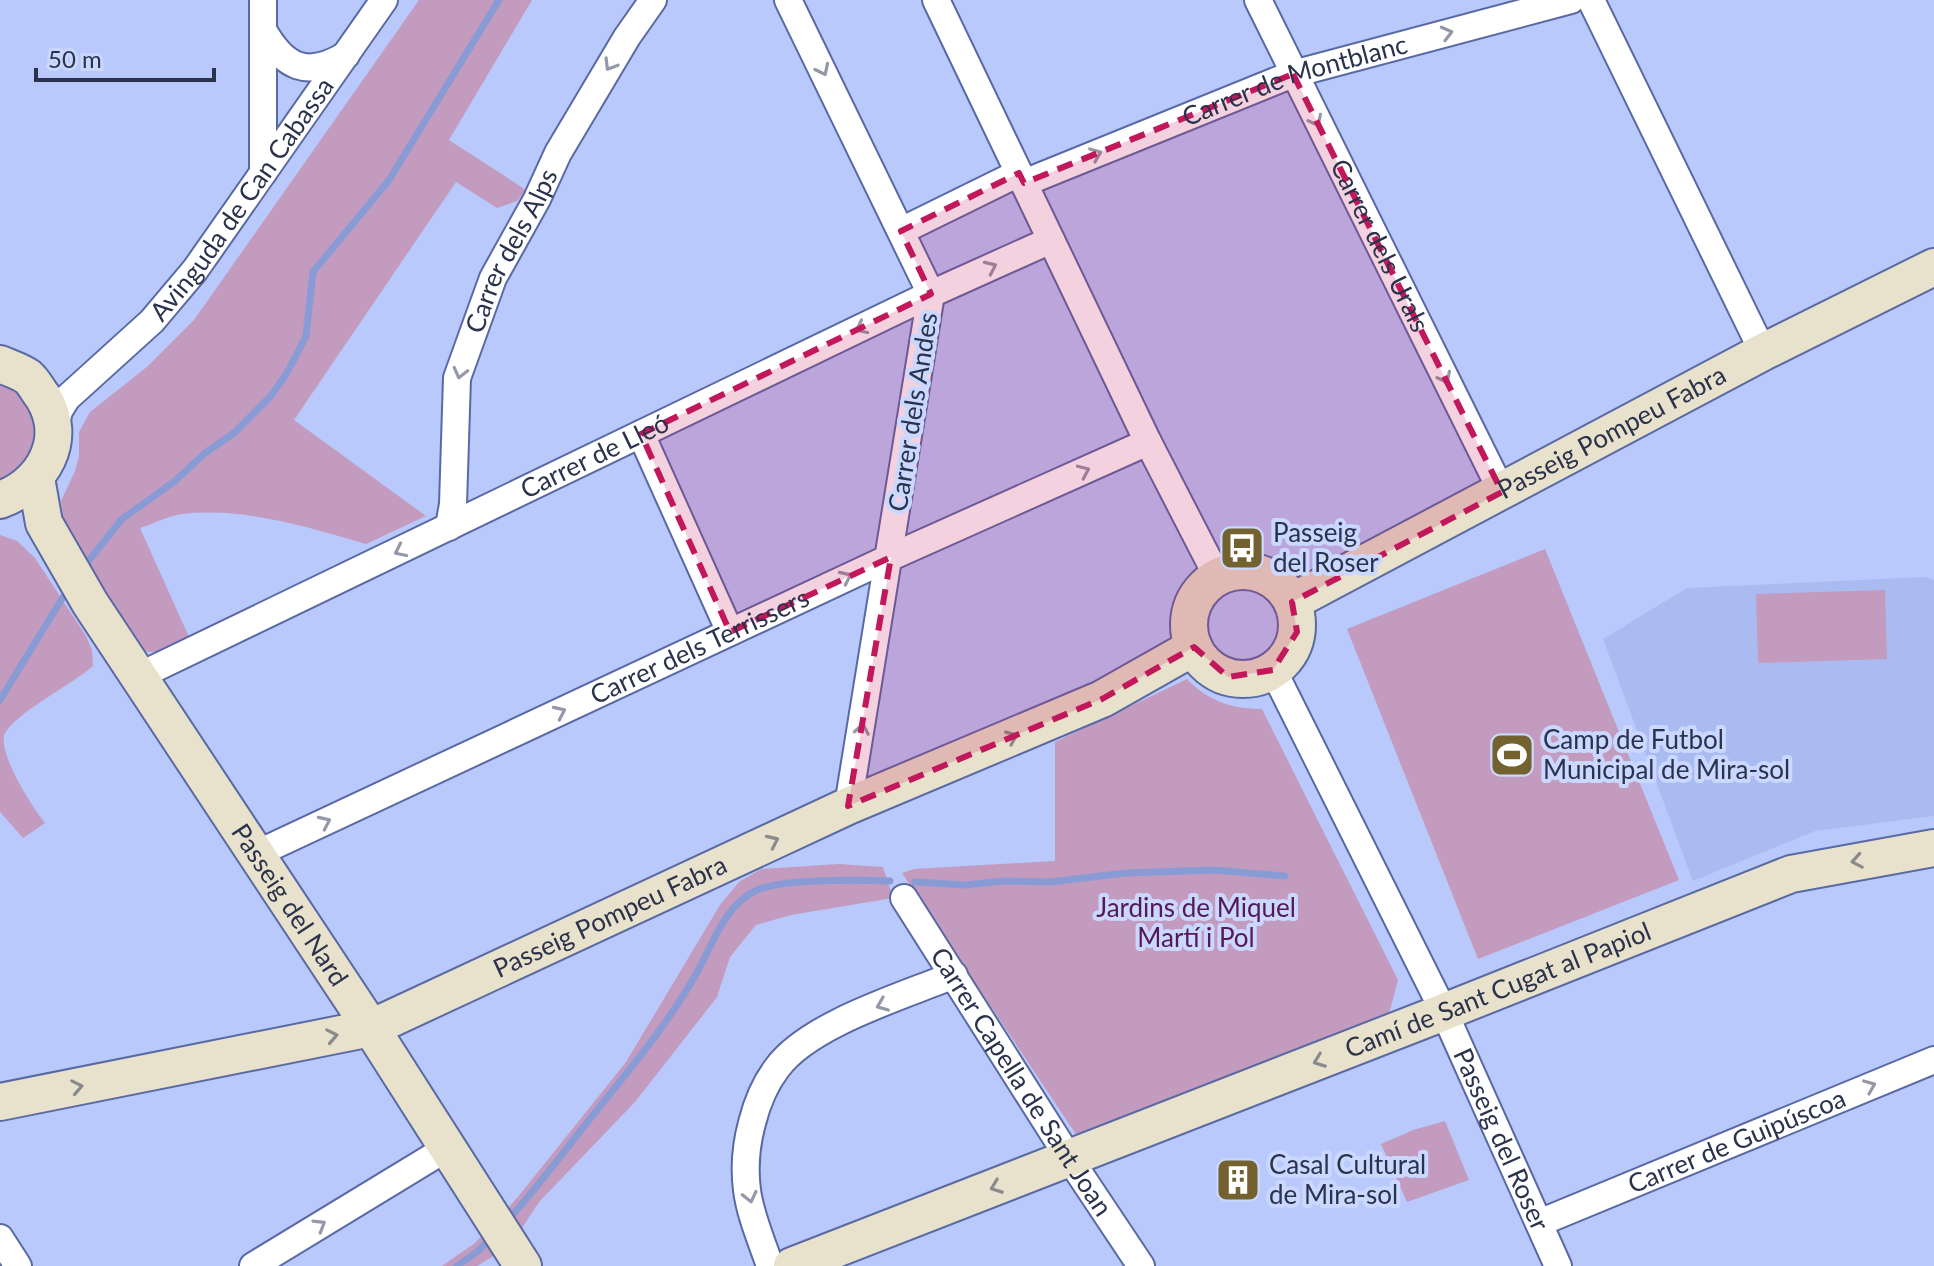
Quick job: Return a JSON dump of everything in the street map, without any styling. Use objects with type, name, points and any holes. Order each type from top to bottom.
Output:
[{"type":"street","points":[[263,0],[263,173]]},
{"type":"street","name":"Avinguda de Can Cabassa","points":[[54,431],[59,411],[67,398],[152,321],[195,270],[384,0]]},
{"type":"street","name":"Carrer dels Alps","points":[[449,527],[453,504],[457,378],[493,278],[537,199],[558,153],[627,37],[653,0]]},
{"type":"street","name":"Carrer dels Andes","points":[[788,0],[931,294],[891,557],[848,806]]},
{"type":"street","points":[[936,0],[1148,442],[1218,578]]},
{"type":"street","name":"Carrer dels Urals","points":[[1258,0],[1502,492]]},
{"type":"street","name":"Carrer de Montblanc","points":[[901,231],[1021,178],[1293,74],[1571,0]]},
{"type":"street","points":[[1591,0],[1763,352]]},
{"type":"street","points":[[263,30],[275,50],[290,64],[326,67],[346,55]]},
{"type":"street","name":"Carrer de Lleó","points":[[139,676],[931,294],[1051,240]]},
{"type":"street","name":"Passeig Pompeu Fabra","points":[[1292,602],[1763,352],[1934,267]]},
{"type":"street","points":[[14,371],[82,385]]},
{"type":"street","points":[[0,501],[17,493],[36,478],[51,453],[54,431],[48,406],[14,371]]},
{"type":"street","points":[[641,434],[730,632]]},
{"type":"street","name":"Carrer dels Terrissers","points":[[254,855],[891,557],[1148,442]]},
{"type":"street","name":"Passeig del Nard","points":[[36,478],[44,523],[90,603],[371,1028],[517,1256]]},
{"type":"street","name":"Passeig del Nard","points":[[0,501],[33,522],[55,545]]},
{"type":"street","points":[[1232,573],[1260,574],[1273,580],[1292,602],[1297,616],[1293,647],[1285,660],[1259,677],[1228,677],[1214,671],[1194,647],[1190,623],[1196,600],[1205,587],[1218,578],[1232,573]]},
{"type":"street","name":"Passeig Pompeu Fabra","points":[[0,1102],[371,1028],[848,806],[1102,699],[1194,647]]},
{"type":"street","name":"Passeig del Roser","points":[[1273,670],[1444,1012],[1558,1266]]},
{"type":"street","name":"Camí de Sant Cugat al Papiol","points":[[792,1266],[1791,874],[1934,848]]},
{"type":"street","name":"Carrer Capella de Sant Joan","points":[[904,898],[1141,1266]]},
{"type":"street","points":[[770,1266],[747,1193],[745,1166],[747,1141],[758,1100],[777,1067],[800,1045],[835,1024],[954,975]]},
{"type":"street","name":"Carrer de Guipúscoa","points":[[1539,1223],[1934,1060]]},
{"type":"street","points":[[253,1266],[447,1148]]},
{"type":"street","points":[[0,1238],[18,1266]]},
{"type":"highlighted area","points":[[1293,74],[1502,492],[1292,602],[1297,632],[1273,670],[1228,677],[1194,647],[1102,699],[848,806],[891,557],[730,632],[641,434],[931,294],[901,231],[1019,173],[1024,183]]},
{"type":"shaded area","points":[[1925,577],[1934,580],[1934,816],[1815,831],[1693,881],[1603,639],[1687,588]]},
{"type":"green space","points":[[419,0],[532,0],[449,140],[526,190],[517,201],[497,208],[456,182],[294,420],[426,516],[366,544],[275,520],[229,513],[182,514],[140,528],[189,637],[159,651],[140,649],[64,533],[61,501],[79,456],[79,432],[90,412],[148,366],[194,320]]},
{"type":"green space","points":[[0,382],[21,398],[28,408],[35,433],[30,457],[20,470],[0,483]]},
{"type":"green space","points":[[0,535],[17,541],[35,558],[92,650],[93,666],[19,718],[4,735],[12,768],[45,823],[23,838],[0,812]]},
{"type":"green space","name":"Camp de Futbol Municipal de Mira-sol","points":[[1545,549],[1679,880],[1478,959],[1347,629]]},
{"type":"green space","points":[[1885,590],[1887,659],[1758,663],[1756,594]]},
{"type":"green space","name":"Jardins de Miquel Martí i Pol","points":[[1187,679],[1203,693],[1221,702],[1262,709],[1398,980],[1389,1014],[1077,1136],[902,873],[914,869],[1055,861],[1055,742]]},
{"type":"green space","points":[[839,864],[883,867],[893,898],[791,915],[756,925],[730,957],[717,997],[635,1102],[539,1202],[510,1246],[477,1266],[442,1266],[475,1243],[517,1198],[626,1062],[720,905],[739,882],[761,869]]},
{"type":"green space","points":[[1445,1121],[1469,1180],[1407,1202],[1381,1144]]},
{"type":"waterway","points":[[82,569],[122,519],[234,433],[270,397],[287,373],[306,336],[313,272],[389,180],[499,0]]},
{"type":"waterway","points":[[0,700],[68,589]]},
{"type":"waterway","points":[[915,882],[965,885],[1004,881],[1050,882],[1126,873],[1214,870],[1285,876]]},
{"type":"waterway","points":[[508,1220],[661,1029],[688,988],[722,923],[737,904],[757,890],[785,883],[890,881]]},
{"type":"waterway","points":[[457,1266],[491,1238]]},
{"type":"place","name":"Passeig del Roser","points":[[1242,548]]},
{"type":"place","name":"Camp de Futbol Municipal de Mira-sol","points":[[1512,755]]},
{"type":"place","name":"Casal Cultural de Mira-sol","points":[[1238,1180]]}]
